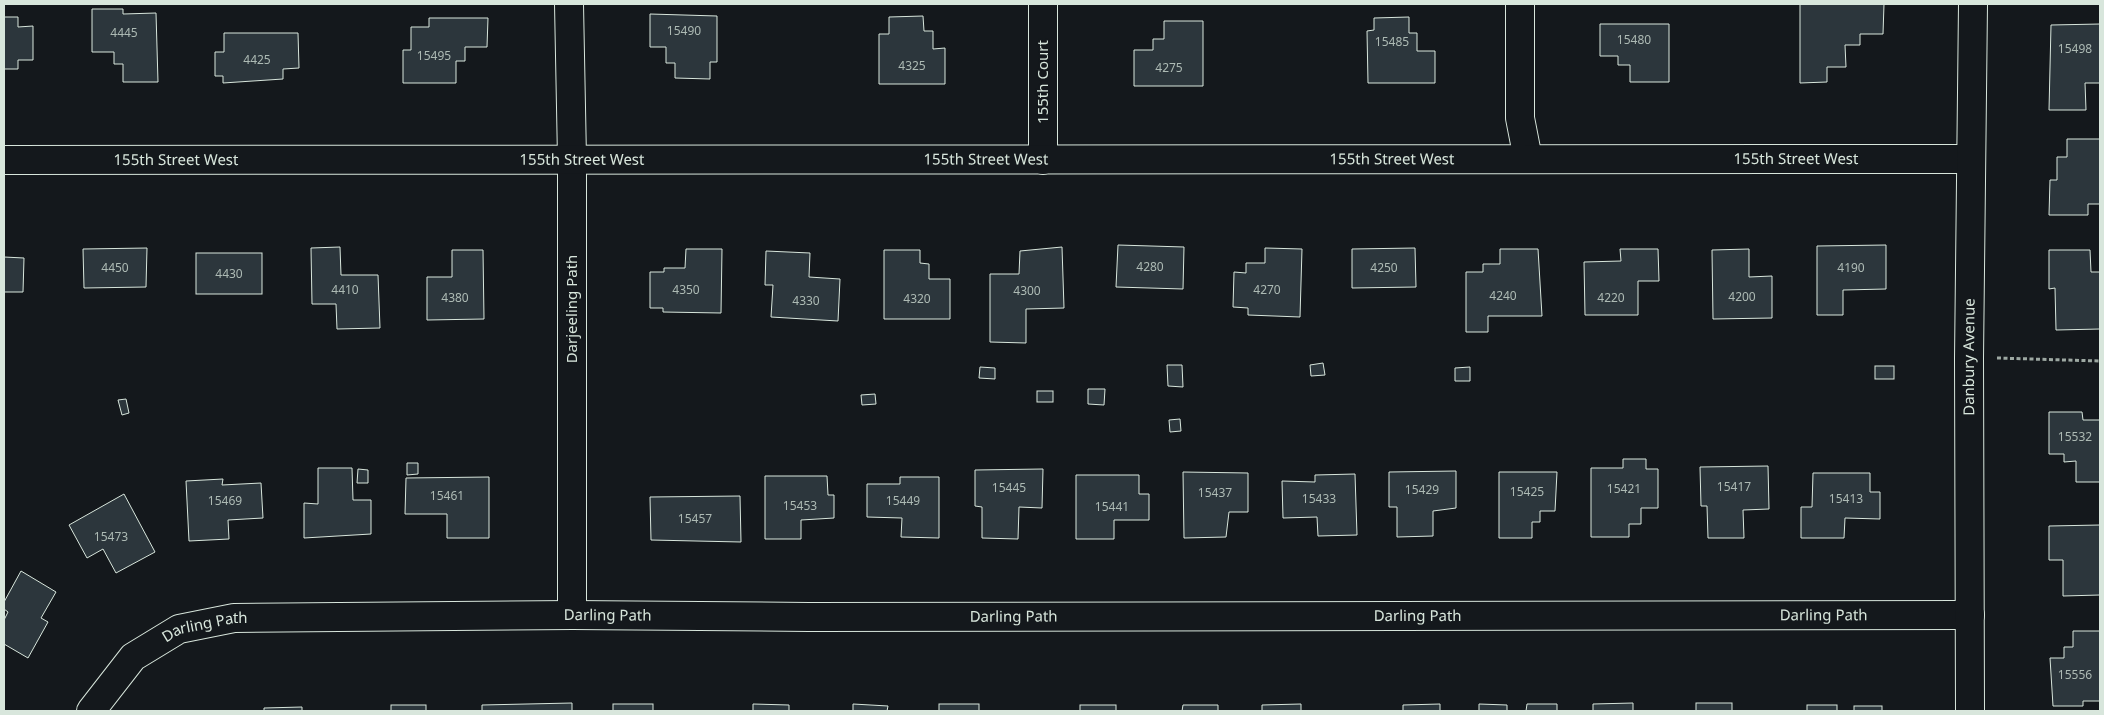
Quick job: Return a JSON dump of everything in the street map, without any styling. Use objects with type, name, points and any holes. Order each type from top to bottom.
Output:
[{"type":"street","name":"Darjeeling Path","points":[[569,4],[572,159],[572,615]]},
{"type":"street","name":"155th Court","points":[[1043,4],[1043,160]]},
{"type":"street","points":[[1520,4],[1520,118],[1528,159]]},
{"type":"street","name":"Danbury Avenue","points":[[1970,711],[1969,358],[1973,4]]},
{"type":"street","name":"155th Street West","points":[[4,160],[1970,159]]},
{"type":"street","name":"Darling Path","points":[[92,711],[133,657],[179,630],[234,618],[572,615],[808,617],[1970,615]]},
{"type":"path","points":[[1969,358],[2100,361]]},
{"type":"building","points":[[1800,4],[1884,4],[1883,34],[1860,34],[1860,45],[1845,45],[1846,67],[1827,67],[1827,82],[1800,83]]},
{"type":"building","points":[[92,9],[123,9],[123,14],[156,13],[158,82],[123,82],[123,64],[114,64],[114,52],[92,52]]},
{"type":"building","points":[[650,14],[717,16],[717,62],[710,62],[710,79],[675,78],[675,63],[666,63],[666,47],[650,47]]},
{"type":"building","points":[[923,16],[924,31],[933,31],[933,49],[945,48],[945,84],[879,84],[879,34],[889,34],[889,17]]},
{"type":"building","points":[[4,17],[18,17],[18,27],[33,26],[33,60],[18,60],[18,69],[4,69]]},
{"type":"building","points":[[1409,17],[1409,33],[1417,33],[1417,51],[1435,51],[1435,83],[1368,83],[1367,31],[1374,30],[1374,18]]},
{"type":"building","points":[[429,18],[488,18],[487,47],[465,47],[465,61],[456,61],[456,83],[403,83],[403,50],[411,50],[411,27],[429,27]]},
{"type":"building","points":[[1164,21],[1203,21],[1203,86],[1134,86],[1134,50],[1153,50],[1153,39],[1164,39]]},
{"type":"building","points":[[1600,24],[1669,24],[1669,82],[1630,82],[1630,65],[1618,65],[1618,56],[1600,56]]},
{"type":"building","points":[[2100,24],[2100,83],[2085,83],[2086,110],[2049,110],[2051,25]]},
{"type":"building","points":[[224,33],[298,33],[299,68],[283,69],[283,79],[223,83],[223,76],[215,76],[215,52],[224,52]]},
{"type":"building","points":[[2067,139],[2100,139],[2100,204],[2088,204],[2088,215],[2049,215],[2050,180],[2057,180],[2057,157],[2067,157]]},
{"type":"building","points":[[1118,245],[1184,247],[1183,289],[1116,287]]},
{"type":"building","points":[[1886,245],[1886,289],[1843,290],[1843,315],[1817,315],[1817,246]]},
{"type":"building","points":[[340,247],[341,275],[378,275],[380,328],[337,329],[336,304],[312,304],[311,248]]},
{"type":"building","points":[[1062,247],[1064,308],[1026,309],[1026,343],[990,342],[990,274],[1019,274],[1020,251]]},
{"type":"building","points":[[147,248],[146,287],[84,288],[83,249]]},
{"type":"building","points":[[1265,248],[1302,249],[1300,317],[1248,315],[1248,308],[1233,307],[1234,272],[1246,273],[1246,263],[1265,263]]},
{"type":"building","points":[[1415,248],[1416,287],[1352,288],[1352,249]]},
{"type":"building","points":[[686,249],[722,249],[721,313],[663,312],[663,308],[650,308],[650,272],[664,272],[664,268],[685,268]]},
{"type":"building","points":[[1500,249],[1538,249],[1542,316],[1488,316],[1488,332],[1466,332],[1466,272],[1483,272],[1483,264],[1500,264]]},
{"type":"building","points":[[1620,249],[1658,249],[1659,281],[1638,281],[1638,315],[1585,315],[1584,262],[1621,261]]},
{"type":"building","points":[[1749,249],[1749,277],[1772,276],[1772,318],[1713,319],[1712,250]]},
{"type":"building","points":[[452,250],[483,250],[484,319],[427,320],[427,277],[452,277]]},
{"type":"building","points":[[884,250],[920,250],[920,263],[929,264],[929,279],[950,279],[950,319],[884,319]]},
{"type":"building","points":[[2049,250],[2090,250],[2091,272],[2100,272],[2100,329],[2056,330],[2055,288],[2049,289]]},
{"type":"building","points":[[766,251],[810,253],[809,277],[840,279],[838,321],[771,317],[773,285],[765,285]]},
{"type":"building","points":[[196,253],[262,253],[262,294],[196,294]]},
{"type":"building","points":[[4,257],[24,258],[23,292],[4,292]]},
{"type":"building","points":[[1323,363],[1325,375],[1311,376],[1310,365]]},
{"type":"building","points":[[1167,365],[1182,365],[1183,387],[1168,386]]},
{"type":"building","points":[[1875,366],[1894,366],[1894,379],[1875,379]]},
{"type":"building","points":[[980,367],[995,368],[995,379],[979,378]]},
{"type":"building","points":[[1470,367],[1470,381],[1455,381],[1455,368]]},
{"type":"building","points":[[1088,389],[1105,389],[1104,405],[1088,404]]},
{"type":"building","points":[[1037,391],[1053,391],[1053,402],[1037,402]]},
{"type":"building","points":[[875,394],[876,404],[862,405],[861,395]]},
{"type":"building","points":[[126,399],[129,413],[122,415],[118,400]]},
{"type":"building","points":[[2049,412],[2082,412],[2083,420],[2100,420],[2100,482],[2076,482],[2076,461],[2064,462],[2064,454],[2049,454]]},
{"type":"building","points":[[1180,419],[1181,431],[1170,432],[1169,420]]},
{"type":"building","points":[[1623,459],[1646,459],[1646,469],[1658,469],[1658,508],[1641,508],[1641,524],[1629,524],[1629,537],[1591,537],[1591,468],[1623,468]]},
{"type":"building","points":[[407,463],[418,463],[418,474],[407,475]]},
{"type":"building","points":[[1768,466],[1769,509],[1743,510],[1744,538],[1708,538],[1707,506],[1701,506],[1700,467]]},
{"type":"building","points":[[318,468],[352,468],[353,500],[371,500],[371,534],[304,538],[304,503],[318,504]]},
{"type":"building","points":[[358,469],[368,470],[368,483],[357,483]]},
{"type":"building","points":[[1043,469],[1042,508],[1019,507],[1018,539],[982,538],[982,507],[975,506],[975,470]]},
{"type":"building","points":[[1456,471],[1456,508],[1433,511],[1433,536],[1397,537],[1397,507],[1389,507],[1389,472]]},
{"type":"building","points":[[1183,472],[1248,473],[1248,512],[1229,512],[1226,537],[1184,538]]},
{"type":"building","points":[[1499,472],[1557,472],[1555,511],[1540,511],[1540,522],[1532,522],[1532,538],[1499,538]]},
{"type":"building","points":[[1813,473],[1870,473],[1870,492],[1880,492],[1880,519],[1845,518],[1844,538],[1801,538],[1801,507],[1812,507]]},
{"type":"building","points":[[1355,474],[1357,535],[1318,536],[1317,517],[1283,518],[1282,481],[1315,482],[1315,475]]},
{"type":"building","points":[[1076,475],[1139,475],[1139,494],[1149,494],[1149,520],[1114,520],[1114,539],[1076,539]]},
{"type":"building","points":[[765,476],[827,476],[828,495],[834,495],[834,518],[801,520],[801,539],[765,539]]},
{"type":"building","points":[[489,477],[489,538],[447,538],[447,514],[405,514],[406,478]]},
{"type":"building","points":[[900,477],[939,477],[939,538],[901,537],[902,518],[867,517],[867,484],[900,484]]},
{"type":"building","points":[[223,479],[222,485],[261,483],[263,518],[228,520],[229,539],[189,541],[186,481]]},
{"type":"building","points":[[124,494],[155,552],[116,573],[103,549],[87,558],[69,525]]},
{"type":"building","points":[[740,496],[741,542],[651,540],[650,497]]},
{"type":"building","points":[[2100,525],[2100,595],[2063,596],[2063,560],[2049,560],[2049,526]]},
{"type":"building","points":[[21,571],[56,592],[41,618],[48,622],[28,658],[4,644],[4,620],[8,612],[4,609],[4,602]]},
{"type":"building","points":[[2073,631],[2100,631],[2100,701],[2083,701],[2083,706],[2053,706],[2050,658],[2064,658],[2064,647],[2073,647]]},
{"type":"building","points":[[572,703],[572,711],[482,711],[482,705]]},
{"type":"building","points":[[1633,703],[1633,711],[1593,711],[1593,704]]},
{"type":"building","points":[[1696,703],[1732,703],[1732,711],[1696,711]]},
{"type":"building","points":[[613,704],[653,704],[653,711],[613,711]]},
{"type":"building","points":[[753,704],[789,705],[789,711],[753,711]]},
{"type":"building","points":[[853,704],[888,706],[887,711],[853,711]]},
{"type":"building","points":[[939,704],[979,704],[979,711],[939,711]]},
{"type":"building","points":[[1301,704],[1301,711],[1262,711],[1262,705]]},
{"type":"building","points":[[1440,704],[1440,711],[1403,711],[1403,705]]},
{"type":"building","points":[[1479,704],[1507,705],[1507,711],[1479,711]]},
{"type":"building","points":[[1527,704],[1557,704],[1557,711],[1526,711]]},
{"type":"building","points":[[391,705],[426,705],[426,711],[391,711]]},
{"type":"building","points":[[1080,705],[1116,705],[1116,711],[1080,711]]},
{"type":"building","points":[[1183,705],[1218,705],[1218,711],[1182,711]]},
{"type":"building","points":[[1807,705],[1837,705],[1837,711],[1807,711]]},
{"type":"building","points":[[1854,706],[1882,706],[1882,711],[1854,711]]},
{"type":"building","points":[[302,707],[302,711],[264,711],[264,708]]}]
